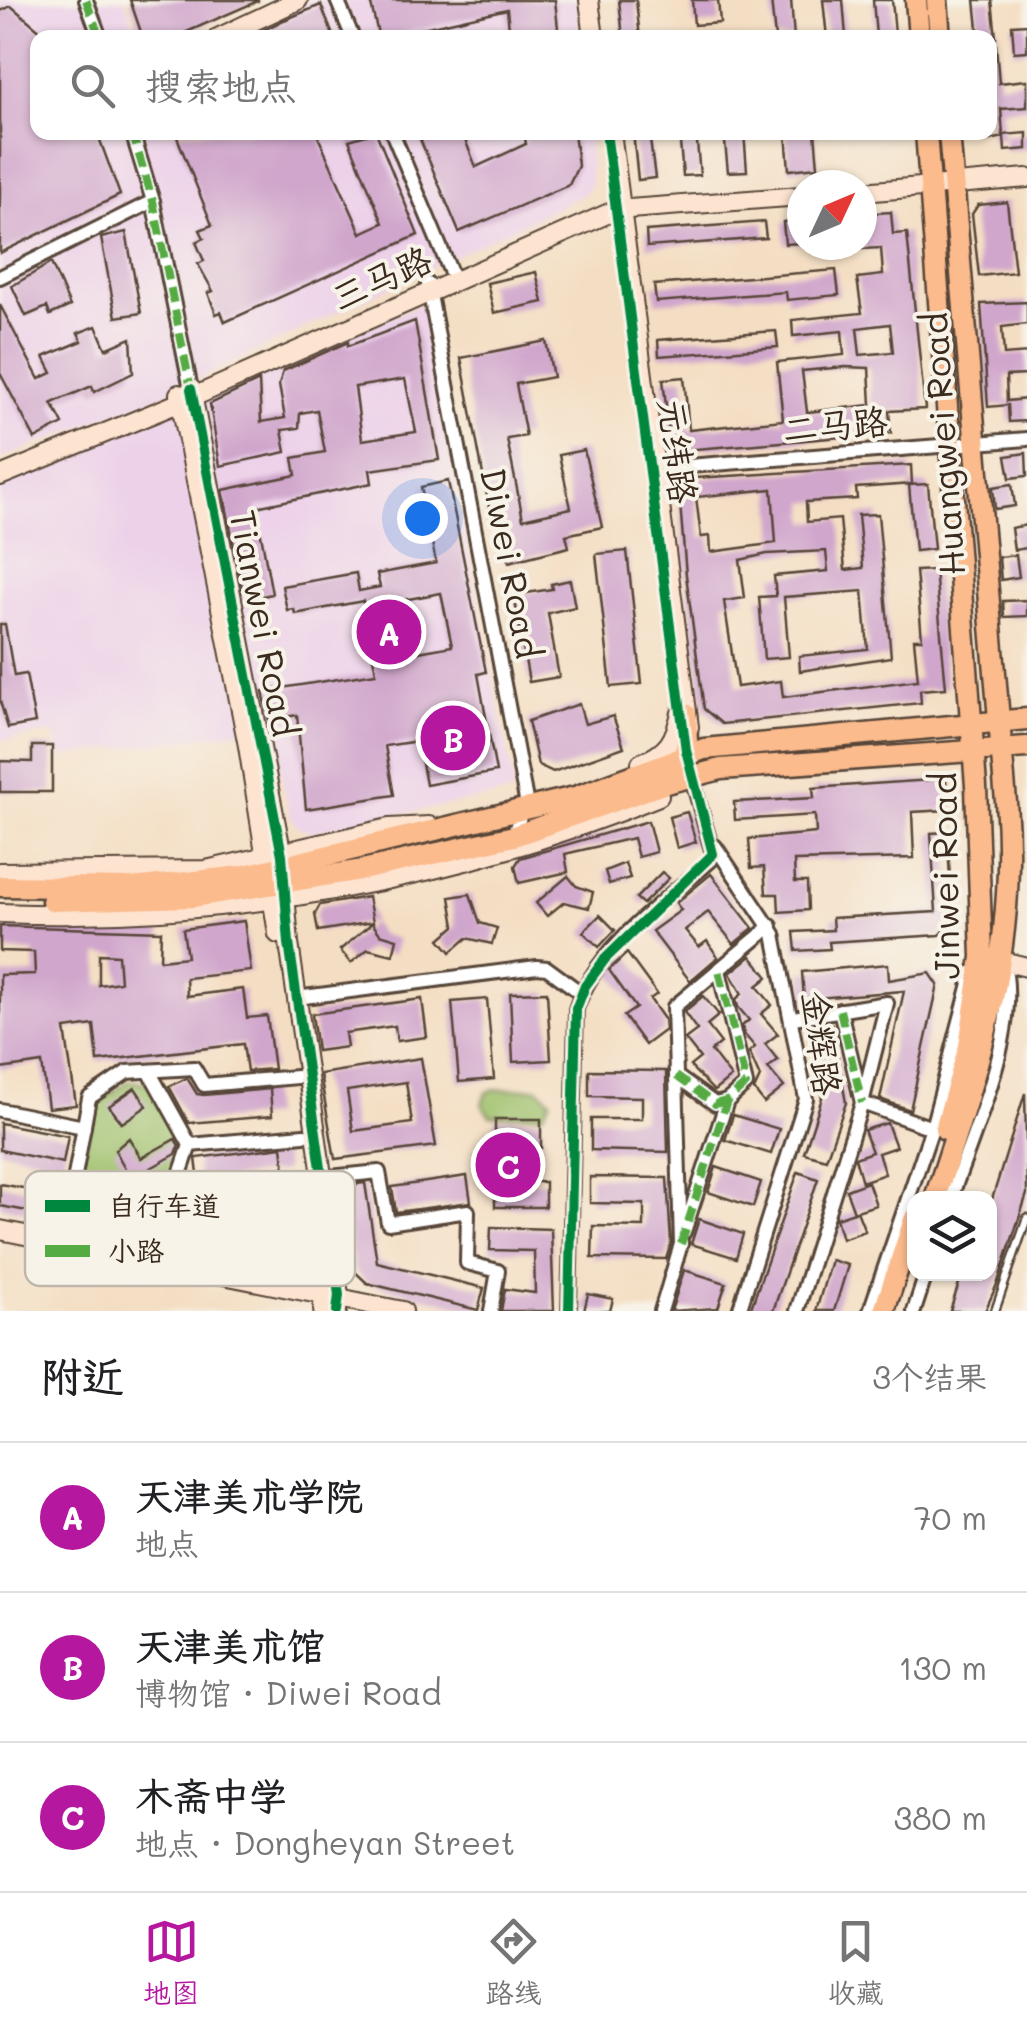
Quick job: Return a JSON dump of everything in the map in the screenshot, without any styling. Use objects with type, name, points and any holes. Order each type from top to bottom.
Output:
[{"type":"main road","points":[[916,0],[918,30]]},
{"type":"main road","points":[[937,0],[939,30]]},
{"type":"main road","name":"Huangwei Road","points":[[927,140],[1001,750]]},
{"type":"main road","name":"Huangwei Road","points":[[950,140],[972,724]]},
{"type":"main road","points":[[684,713],[690,761]]},
{"type":"main road","points":[[0,900],[90,903],[279,878],[449,826],[548,804],[754,742],[1027,719]]},
{"type":"main road","name":"Jinwei Road","points":[[924,1191],[960,1083],[993,958],[972,724]]},
{"type":"main road","points":[[690,761],[721,769],[1027,747]]},
{"type":"main road","name":"Jinwei Road","points":[[937,1191],[977,1078],[1009,845],[1001,750]]},
{"type":"main road","points":[[313,869],[510,844],[666,783],[690,761]]},
{"type":"main road","points":[[234,866],[279,878]]},
{"type":"main road","points":[[0,886],[194,890]]},
{"type":"main road","points":[[884,1311],[907,1241]]},
{"type":"main road","points":[[898,1311],[908,1281]]},
{"type":"street","points":[[86,0],[97,30]]},
{"type":"street","points":[[235,30],[298,0]]},
{"type":"street","points":[[337,0],[349,30]]},
{"type":"street","points":[[592,0],[596,30]]},
{"type":"street","points":[[134,140],[153,201],[186,396]]},
{"type":"street","points":[[395,140],[453,277]]},
{"type":"street","points":[[610,140],[622,209]]},
{"type":"street","points":[[877,184],[1027,178]]},
{"type":"street","points":[[877,190],[930,183]]},
{"type":"street","name":"三马路","points":[[0,473],[186,396],[428,287],[622,209],[787,194]]},
{"type":"street","points":[[0,276],[153,201]]},
{"type":"street","name":"元纬路","points":[[622,209],[684,713]]},
{"type":"street","name":"Diwei Road","points":[[428,287],[525,810]]},
{"type":"street","name":"Tianwei Road","points":[[186,396],[279,878],[282,921]]},
{"type":"street","name":"二马路","points":[[651,469],[1027,439]]},
{"type":"street","points":[[548,804],[659,756],[672,743],[684,713]]},
{"type":"street","points":[[279,878],[465,864],[510,844],[654,798],[690,761]]},
{"type":"street","points":[[570,1311],[576,1009],[582,993],[624,940],[714,854],[690,761]]},
{"type":"street","name":"金辉路","points":[[690,761],[717,852],[771,926],[793,1018],[805,1106],[739,1311]]},
{"type":"street","points":[[510,844],[525,810]]},
{"type":"street","points":[[243,904],[279,878],[389,828],[449,826]]},
{"type":"street","points":[[0,872],[138,874],[234,866]]},
{"type":"street","points":[[0,912],[142,914],[243,904],[262,908],[282,921],[319,1171]]},
{"type":"street","points":[[282,921],[310,1171]]},
{"type":"street","points":[[680,1244],[674,1007],[771,926]]},
{"type":"street","points":[[993,958],[1027,967]]},
{"type":"street","points":[[870,1311],[932,1128],[968,986],[993,958]]},
{"type":"street","points":[[953,1191],[984,1101],[1007,1012],[1010,993],[993,958]]},
{"type":"street","points":[[296,998],[537,967],[547,968],[582,993]]},
{"type":"street","points":[[676,1076],[715,1104],[727,1101],[746,1084],[719,970]]},
{"type":"street","points":[[793,1018],[887,1003],[862,1103],[797,1311]]},
{"type":"street","points":[[840,1010],[862,1103]]},
{"type":"street","points":[[76,1171],[89,1098],[127,1072],[194,1068],[204,1084],[297,1077]]},
{"type":"street","points":[[149,1071],[190,1145],[182,1171]]},
{"type":"street","points":[[661,1311],[727,1101]]},
{"type":"street","points":[[862,1103],[932,1128]]},
{"type":"street","points":[[0,1110],[84,1127]]},
{"type":"street","points":[[190,1145],[304,1136]]},
{"type":"street","points":[[355,1174],[378,1172],[388,1224],[468,1210],[468,1263],[498,1271],[491,1311]]},
{"type":"street","points":[[0,1234],[25,1239]]},
{"type":"street","points":[[914,1311],[924,1281]]},
{"type":"street","points":[[259,1286],[370,1311]]},
{"type":"street","points":[[332,1302],[403,1311]]},
{"type":"lane","points":[[995,1311],[1027,1218]]},
{"type":"shaded area","points":[[0,0],[125,0],[136,30],[30,30],[30,140],[589,140],[591,183],[584,194],[171,392],[0,459]]},
{"type":"shaded area","points":[[305,0],[577,0],[579,30],[234,30]]},
{"type":"shaded area","points":[[422,304],[515,792],[310,832],[298,827],[290,816],[271,727],[60,757],[54,733],[0,741],[0,483]]},
{"type":"green space","points":[[129,1081],[148,1083],[184,1147],[177,1171],[80,1171],[94,1105]]},
{"type":"green space","points":[[538,1088],[551,1100],[543,1114],[490,1116],[482,1104],[486,1093],[492,1090]]},
{"type":"building","points":[[130,0],[258,0],[191,30],[140,30]]},
{"type":"building","points":[[370,0],[555,0],[558,30],[509,30],[507,9],[414,30],[377,30]]},
{"type":"building","points":[[619,0],[636,0],[639,30],[622,30]]},
{"type":"building","points":[[692,0],[718,0],[720,23],[694,25]]},
{"type":"building","points":[[771,0],[791,0],[793,30],[774,30]]},
{"type":"building","points":[[823,0],[843,0],[845,30],[826,30]]},
{"type":"building","points":[[873,0],[892,0],[895,30],[876,30]]},
{"type":"building","points":[[975,0],[992,0],[995,30],[978,30]]},
{"type":"building","points":[[321,5],[331,30],[264,30]]},
{"type":"building","points":[[11,6],[40,30],[30,30],[30,140],[100,140],[120,195],[0,253],[0,11]]},
{"type":"building","points":[[1027,24],[1027,51],[1014,52],[1012,25]]},
{"type":"building","points":[[997,58],[999,83],[1027,80],[1027,107],[1001,109],[1003,135],[1027,133],[1027,149],[1005,151],[1004,137],[997,138]]},
{"type":"building","points":[[178,140],[320,140],[361,233],[383,223],[349,140],[379,140],[418,235],[225,322],[221,312],[216,314],[208,293],[213,291],[198,264],[204,261],[196,242],[204,238],[200,230],[212,225]]},
{"type":"building","points":[[420,140],[465,140],[476,167],[526,144],[525,140],[575,140],[578,166],[569,185],[459,232]]},
{"type":"building","points":[[634,140],[650,140],[655,178],[638,180]]},
{"type":"building","points":[[680,140],[697,140],[700,175],[683,176]]},
{"type":"building","points":[[725,140],[745,140],[747,171],[728,172]]},
{"type":"building","points":[[787,140],[816,140],[818,167],[789,170]]},
{"type":"building","points":[[1007,202],[1015,272],[979,276],[972,214],[978,205]]},
{"type":"building","points":[[891,212],[893,234],[907,233],[925,409],[889,411],[891,433],[683,450],[670,442],[663,379],[684,377],[689,430],[783,420],[777,362],[844,355],[842,331],[793,336],[792,320],[862,313],[857,278],[883,275],[881,248],[877,248],[877,213]],"holes":[[[890,324],[893,352],[860,355],[857,328]],[[869,368],[871,405],[807,412],[802,371]]]},
{"type":"building","points":[[764,222],[766,238],[647,247],[646,231]]},
{"type":"building","points":[[783,222],[787,222],[787,244],[785,244]]},
{"type":"building","points":[[126,232],[141,313],[116,317],[101,238]]},
{"type":"building","points":[[51,263],[70,306],[50,315],[47,307],[26,316],[12,286]]},
{"type":"building","points":[[836,270],[839,295],[787,300],[786,292],[656,302],[654,285]]},
{"type":"building","points":[[536,272],[543,302],[494,313],[487,283]]},
{"type":"building","points":[[1027,302],[1027,324],[1002,327],[1004,355],[1027,353],[1027,375],[1006,376],[1007,401],[1027,399],[1027,421],[1009,422],[1008,405],[988,407],[981,304]]},
{"type":"building","points":[[0,305],[39,379],[52,373],[44,357],[82,341],[78,333],[96,326],[106,349],[131,338],[133,373],[94,392],[92,386],[52,403],[63,424],[35,439],[0,373]]},
{"type":"building","points":[[415,321],[439,460],[370,470],[372,483],[256,507],[272,594],[253,598],[251,590],[243,592],[223,490],[296,475],[293,458],[325,452],[317,410],[300,413],[299,428],[282,430],[286,452],[220,466],[210,404],[259,381],[261,422],[285,418],[279,385],[283,371],[348,342],[348,346]],"holes":[[[405,379],[416,432],[362,440],[355,387]]]},
{"type":"building","points":[[776,331],[778,347],[659,356],[658,340]]},
{"type":"building","points":[[546,341],[553,377],[516,384],[526,436],[507,439],[523,519],[571,508],[559,455],[584,450],[602,527],[566,535],[569,547],[509,562],[497,516],[491,517],[461,358]]},
{"type":"building","points":[[1026,453],[1027,476],[1010,478],[1006,456]]},
{"type":"building","points":[[911,465],[912,484],[856,488],[857,499],[806,502],[807,522],[840,519],[845,570],[863,568],[858,515],[878,514],[891,657],[800,671],[799,656],[868,649],[863,591],[784,597],[789,657],[764,659],[759,597],[776,596],[774,576],[828,571],[826,551],[767,554],[740,560],[745,598],[724,601],[737,687],[781,681],[783,697],[918,680],[914,639],[922,639],[916,571],[935,570],[946,688],[920,690],[921,703],[722,724],[704,709],[678,479]],"holes":[[[772,489],[776,543],[711,552],[710,536],[701,537],[696,497]]]},
{"type":"building","points":[[448,481],[486,672],[478,674],[496,772],[426,785],[418,741],[385,746],[394,795],[306,809],[297,715],[269,720],[263,691],[376,673],[363,601],[295,614],[294,609],[287,610],[282,586],[356,573],[359,591],[380,587],[377,574],[436,563],[421,487]],"holes":[[[441,593],[452,646],[413,653],[403,600]]]},
{"type":"building","points":[[928,484],[934,549],[915,551],[909,485]]},
{"type":"building","points":[[1012,484],[1015,506],[995,509],[993,487]]},
{"type":"building","points":[[1027,525],[1027,548],[1014,550],[1011,528]]},
{"type":"building","points":[[627,551],[642,684],[611,687],[596,554]]},
{"type":"building","points":[[1016,555],[1019,577],[1001,580],[999,557]]},
{"type":"building","points":[[570,580],[575,607],[548,613],[559,677],[529,682],[514,595],[552,589],[551,584]]},
{"type":"building","points":[[1027,600],[1027,616],[1004,617],[1003,601]]},
{"type":"building","points":[[0,624],[5,624],[14,676],[26,674],[35,723],[8,728],[0,701]]},
{"type":"building","points":[[579,704],[585,724],[613,716],[624,747],[553,772],[538,765],[528,721]]},
{"type":"building","points":[[32,746],[52,746],[52,792],[0,792],[0,761],[32,762]]},
{"type":"building","points":[[946,779],[948,810],[912,812],[914,858],[794,861],[795,882],[807,882],[808,910],[779,912],[778,894],[766,894],[764,867],[751,868],[749,839],[816,833],[815,815],[735,820],[734,802],[814,798],[813,788]]},
{"type":"building","points":[[687,812],[696,842],[677,848],[669,817]]},
{"type":"building","points":[[648,821],[656,852],[638,857],[633,838],[565,854],[568,872],[519,883],[515,866],[520,858]]},
{"type":"building","points":[[947,832],[953,922],[940,935],[829,942],[830,949],[796,951],[794,932],[833,930],[832,918],[936,912],[931,833]]},
{"type":"building","points":[[625,863],[630,878],[609,884],[605,871]]},
{"type":"building","points":[[662,872],[669,878],[643,904],[636,898]]},
{"type":"building","points":[[711,874],[753,928],[734,944],[708,912],[685,930],[699,947],[707,941],[718,957],[690,981],[652,931],[681,910],[676,903]]},
{"type":"building","points":[[568,876],[576,886],[593,892],[589,908],[564,902],[547,916],[536,903]]},
{"type":"building","points":[[470,894],[480,923],[497,928],[492,944],[467,938],[451,952],[440,939],[455,926],[450,897]]},
{"type":"building","points":[[368,897],[373,922],[318,931],[315,914],[320,905]]},
{"type":"building","points":[[600,915],[615,930],[599,947],[583,932]]},
{"type":"building","points":[[244,921],[251,971],[186,978],[187,996],[243,989],[247,1018],[267,1016],[274,1069],[247,1071],[243,1044],[98,1061],[94,1025],[65,1029],[76,1105],[48,1108],[42,1063],[0,1069],[0,975],[35,974],[34,952],[0,951],[0,926],[161,931],[160,960],[187,957],[183,929]],"holes":[[[99,954],[118,955],[120,982],[99,985]]]},
{"type":"building","points":[[372,923],[380,934],[397,939],[393,955],[368,949],[351,963],[340,950]]},
{"type":"building","points":[[627,953],[657,994],[650,999],[664,1019],[665,1030],[645,1045],[624,1016],[636,1008],[609,970]]},
{"type":"building","points":[[751,956],[768,977],[757,986],[772,1005],[761,1014],[778,1034],[765,1044],[778,1060],[768,1068],[784,1087],[764,1103],[754,1090],[760,1077],[749,1052],[755,1047],[742,1026],[749,1020],[738,1007],[736,999],[742,994],[730,973]]},
{"type":"building","points":[[888,964],[889,980],[930,973],[938,985],[910,1110],[880,1099],[904,991],[804,999],[802,972]]},
{"type":"building","points":[[547,992],[551,1060],[513,1062],[510,993]]},
{"type":"building","points":[[703,996],[719,1015],[707,1025],[721,1043],[711,1051],[731,1077],[714,1091],[690,1066],[700,1058],[685,1039],[697,1030],[684,1012]]},
{"type":"building","points":[[422,999],[427,1037],[397,1041],[395,1026],[345,1033],[347,1047],[317,1051],[312,1014]]},
{"type":"building","points":[[487,999],[494,1079],[459,1082],[452,1002]]},
{"type":"building","points":[[832,1024],[846,1103],[826,1159],[804,1153],[822,1098],[809,1028]]},
{"type":"building","points":[[421,1058],[436,1146],[335,1159],[320,1074]],"holes":[[[406,1082],[412,1123],[353,1131],[347,1091]]]},
{"type":"building","points":[[589,1070],[666,1071],[668,1152],[591,1150],[591,1119],[642,1119],[642,1097],[589,1096]]},
{"type":"building","points":[[187,1078],[197,1094],[204,1095],[270,1089],[272,1116],[189,1123],[169,1086]]},
{"type":"building","points":[[135,1088],[147,1106],[122,1123],[109,1106]]},
{"type":"building","points":[[1025,1093],[1027,1194],[998,1282],[985,1311],[950,1311],[960,1281],[997,1281],[995,1191]]},
{"type":"building","points":[[733,1115],[779,1129],[771,1154],[725,1140]]},
{"type":"building","points":[[495,1119],[541,1119],[541,1148],[522,1147],[522,1182],[545,1182],[545,1207],[495,1207]]},
{"type":"building","points":[[0,1123],[68,1136],[63,1163],[0,1150]]},
{"type":"building","points":[[887,1123],[896,1147],[878,1153],[885,1174],[862,1182],[855,1158],[872,1152],[864,1130]]},
{"type":"building","points":[[129,1138],[141,1158],[175,1139],[179,1146],[176,1154],[145,1171],[127,1171],[115,1150]]},
{"type":"building","points":[[282,1147],[285,1171],[198,1171],[196,1158]]},
{"type":"building","points":[[716,1167],[761,1182],[753,1207],[708,1192]]},
{"type":"building","points":[[798,1172],[818,1179],[773,1311],[750,1311]]},
{"type":"building","points":[[467,1176],[471,1202],[396,1212],[392,1187]]},
{"type":"building","points":[[590,1177],[667,1178],[671,1243],[666,1259],[592,1258],[593,1226],[644,1227],[644,1204],[590,1203]]},
{"type":"building","points":[[868,1182],[876,1205],[854,1212],[846,1190]]},
{"type":"building","points":[[365,1183],[377,1262],[484,1288],[478,1310],[367,1283],[355,1272],[355,1184]]},
{"type":"building","points":[[0,1184],[25,1188],[25,1211],[0,1206]]},
{"type":"building","points":[[857,1211],[865,1231],[842,1239],[836,1218]]},
{"type":"building","points":[[699,1219],[743,1234],[736,1258],[691,1244]]},
{"type":"building","points":[[491,1227],[551,1229],[554,1311],[501,1311],[505,1289],[535,1293],[534,1251],[490,1250]]},
{"type":"building","points":[[831,1260],[848,1265],[834,1311],[816,1311]]},
{"type":"building","points":[[684,1270],[726,1283],[718,1308],[671,1311]]},
{"type":"building","points":[[588,1294],[613,1299],[610,1311],[584,1311]]},
{"type":"marked path","points":[[86,0],[97,30]]},
{"type":"marked path","points":[[134,140],[153,201],[191,389]]},
{"type":"marked path","points":[[681,1244],[727,1101],[746,1084],[719,970]]},
{"type":"marked path","points":[[840,1010],[862,1103]]},
{"type":"marked path","points":[[676,1076],[715,1104],[727,1101]]},
{"type":"cycle path","points":[[569,1311],[576,1009],[585,986],[605,959],[713,854],[686,750],[607,140]]},
{"type":"cycle path","points":[[191,389],[282,855],[289,943],[321,1171]]},
{"type":"cycle path","points":[[337,1311],[338,1286]]},
{"type":"place","name":"天津美术学院","points":[[389,632]]},
{"type":"place","name":"天津美术馆","points":[[453,738]]},
{"type":"place","name":"木斋中学","points":[[508,1165]]}]
